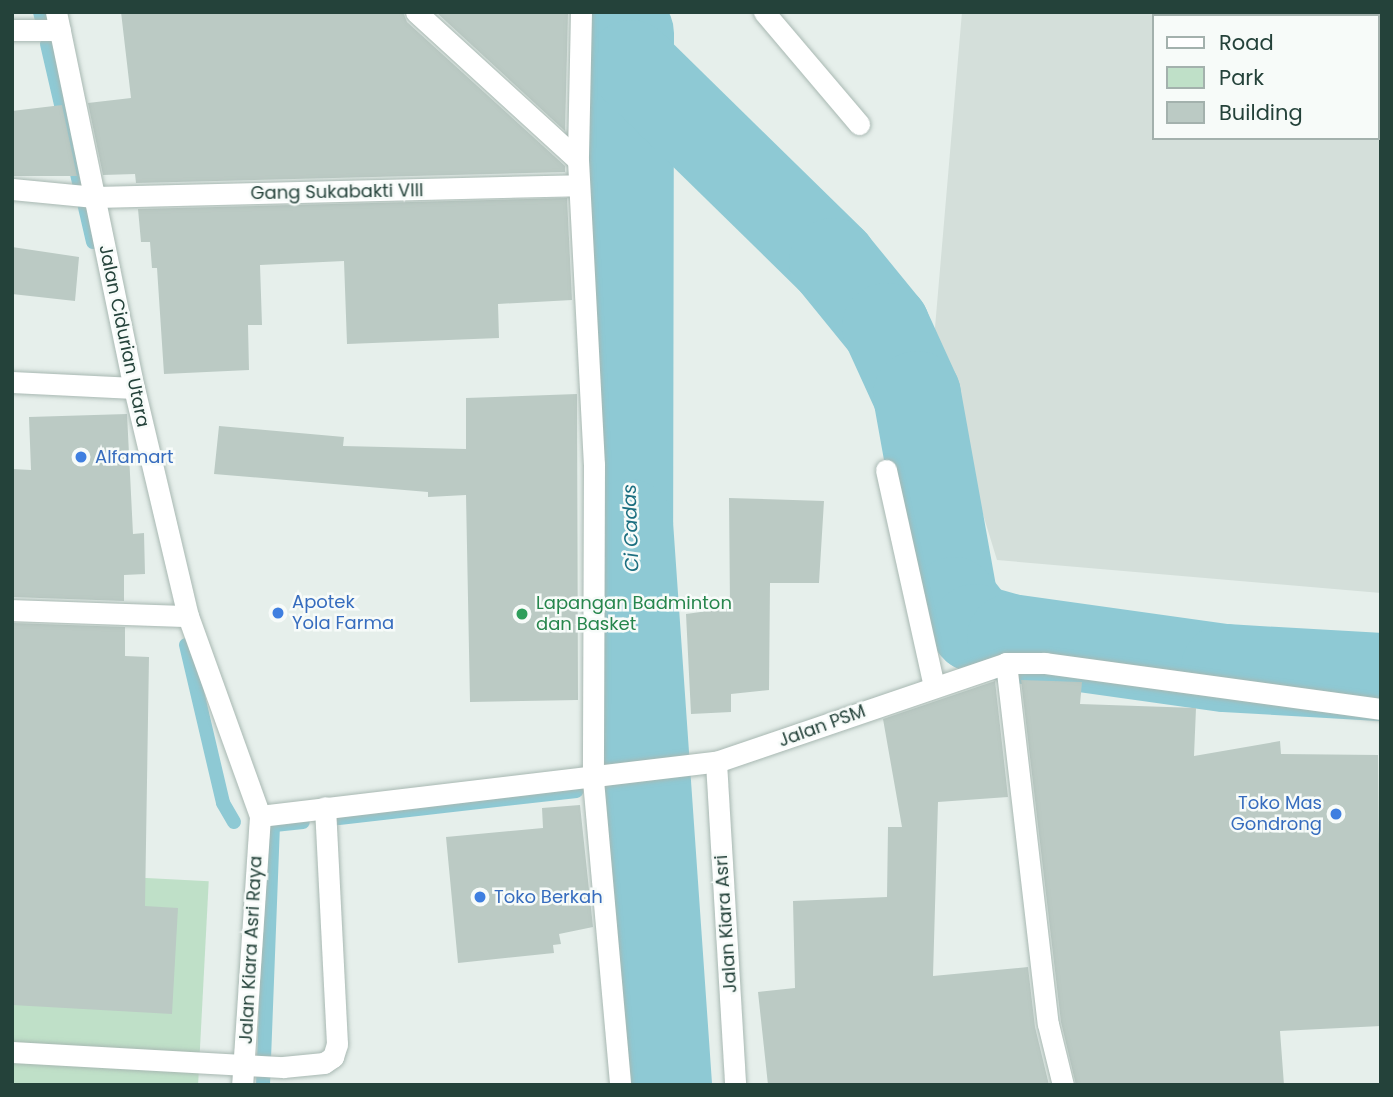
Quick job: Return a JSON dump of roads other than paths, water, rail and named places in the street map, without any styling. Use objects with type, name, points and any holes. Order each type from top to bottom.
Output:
[{"type":"street","points":[[416,12],[578,160]]},
{"type":"street","points":[[581,12],[578,160],[594,464],[601,778],[620,1085]]},
{"type":"street","points":[[764,12],[859,124]]},
{"type":"street","points":[[12,30],[58,21]]},
{"type":"street","name":"Jalan Cidurian Utara","points":[[58,21],[134,388],[188,616],[260,816]]},
{"type":"street","name":"Gang Sukabakti VIII","points":[[12,189],[95,197],[579,185]]},
{"type":"street","points":[[12,382],[134,388]]},
{"type":"street","points":[[886,470],[934,686]]},
{"type":"street","points":[[12,610],[188,616]]},
{"type":"street","points":[[1006,663],[1048,1024],[1063,1085]]},
{"type":"street","name":"Jalan PSM","points":[[260,816],[601,778],[716,762],[1006,663],[1045,663],[1277,698],[1381,709]]},
{"type":"street","name":"Jalan Kiara Asri","points":[[716,762],[736,1085]]},
{"type":"street","points":[[12,1052],[243,1074],[324,1063],[333,1056],[337,1045],[325,807]]},
{"type":"street","name":"Jalan Kiara Asri Raya","points":[[243,1074],[260,816]]},
{"type":"waterway","points":[[40,12],[42,20]]},
{"type":"waterway","name":"Ci Cadas","points":[[630,33],[629,523],[668,1085]]},
{"type":"waterway","points":[[47,44],[80,187]]},
{"type":"waterway","points":[[631,64],[833,262],[886,327],[917,395],[954,601],[975,628],[1011,638],[1225,668],[1381,677]]},
{"type":"waterway","points":[[84,203],[93,242]]},
{"type":"waterway","points":[[186,645],[223,803],[234,822]]},
{"type":"waterway","points":[[612,787],[647,783]]},
{"type":"waterway","points":[[339,818],[576,791]]},
{"type":"waterway","points":[[265,826],[303,822]]},
{"type":"waterway","points":[[263,1085],[273,825]]},
{"type":"place","name":"Alfamart","points":[[81,457]]},
{"type":"place","name":"Apotek Yola Farma","points":[[278,613]]},
{"type":"place","name":"Lapangan Badminton dan Basket","points":[[522,614]]},
{"type":"place","name":"Toko Mas Gondrong","points":[[1336,814]]},
{"type":"place","name":"Toko Berkah","points":[[480,897]]}]
